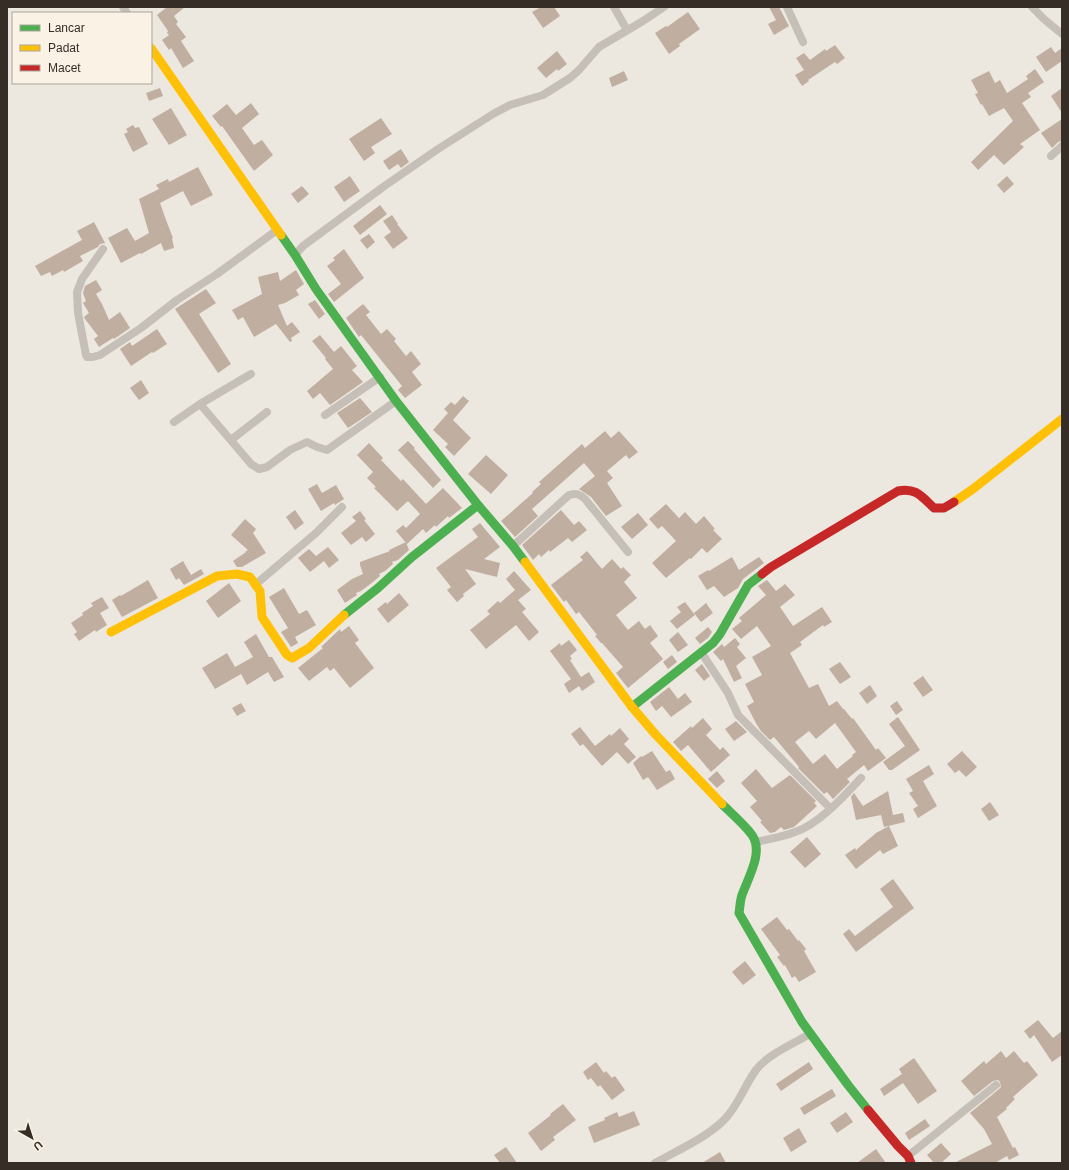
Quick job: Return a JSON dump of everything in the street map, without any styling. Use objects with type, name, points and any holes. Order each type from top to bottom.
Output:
[{"type":"street","points":[[614,7],[627,30]]},
{"type":"street","points":[[295,255],[303,246],[383,187],[438,149],[510,105],[543,95],[579,70],[599,47],[664,7]]},
{"type":"street","points":[[787,7],[803,42]]},
{"type":"street","points":[[1032,7],[1062,34]]},
{"type":"street","points":[[152,49],[295,255],[316,288],[396,401],[478,505],[513,546],[632,707],[656,736],[753,836],[756,842],[757,854],[741,900],[739,913],[802,1022],[848,1085],[910,1160],[996,1085]]},
{"type":"street","points":[[1051,156],[1062,146]]},
{"type":"street","points":[[103,249],[82,280],[77,292],[77,303],[83,346],[86,355],[89,357],[96,356],[106,351],[141,328],[177,300],[218,274],[277,230]]},
{"type":"street","points":[[174,422],[200,404],[251,374]]},
{"type":"street","points":[[325,415],[380,377]]},
{"type":"street","points":[[200,404],[251,464],[259,469],[267,466],[290,450],[307,442],[316,447],[327,450],[396,401]]},
{"type":"street","points":[[231,440],[267,412]]},
{"type":"street","points":[[632,707],[713,643],[720,634],[726,620],[748,585],[771,567],[904,489],[913,490],[934,508],[944,508],[972,489],[1062,419]]},
{"type":"street","points":[[513,546],[570,495],[575,493],[581,495],[585,499],[628,552]]},
{"type":"street","points":[[111,632],[217,576],[237,574],[250,577],[260,591],[262,617],[287,655],[292,658],[295,657],[309,648],[349,610],[378,588],[412,557],[478,505]]},
{"type":"street","points":[[255,585],[316,533],[342,507]]},
{"type":"street","points":[[701,652],[728,693],[738,715],[830,808]]},
{"type":"street","points":[[756,842],[795,832],[811,824],[861,778]]},
{"type":"street","points":[[655,1163],[695,1141],[723,1121],[733,1109],[757,1069],[766,1060],[810,1034]]},
{"type":"building","points":[[167,7],[185,7],[174,16],[178,22],[176,24],[186,37],[181,41],[194,61],[183,68],[171,48],[169,50],[162,40],[169,35],[167,33],[168,31],[157,15]]},
{"type":"building","points":[[541,7],[554,7],[560,16],[543,28],[532,12]]},
{"type":"building","points":[[769,7],[779,7],[789,26],[774,35],[768,24],[776,20]]},
{"type":"building","points":[[688,12],[700,29],[679,44],[680,46],[669,54],[655,33],[666,26],[667,27]]},
{"type":"building","points":[[835,45],[845,58],[837,64],[835,62],[808,80],[809,81],[802,86],[795,75],[804,70],[796,58],[804,53],[810,60],[825,49],[826,51]]},
{"type":"building","points":[[1051,47],[1055,53],[1062,48],[1062,61],[1046,72],[1036,57]]},
{"type":"building","points":[[557,51],[567,64],[558,71],[557,69],[546,78],[537,68]]},
{"type":"building","points":[[1035,69],[1044,82],[1028,93],[1031,97],[1022,103],[1040,130],[1020,144],[1024,147],[1004,165],[994,155],[978,170],[971,162],[1013,121],[1004,108],[989,116],[975,94],[978,93],[971,80],[989,71],[995,83],[1000,80],[1007,93],[1028,79],[1026,76]]},
{"type":"building","points":[[624,71],[628,80],[612,87],[609,78]]},
{"type":"building","points":[[160,88],[163,96],[149,101],[146,93]]},
{"type":"building","points":[[1062,88],[1062,113],[1051,96]]},
{"type":"building","points":[[251,103],[259,114],[242,128],[254,145],[262,140],[273,155],[254,171],[222,126],[221,127],[212,116],[227,104],[236,115]]},
{"type":"building","points":[[171,108],[187,135],[169,145],[152,119]]},
{"type":"building","points":[[381,118],[392,134],[371,147],[375,153],[364,161],[349,139]]},
{"type":"building","points":[[1062,119],[1062,141],[1058,142],[1052,148],[1041,133]]},
{"type":"building","points":[[133,125],[135,128],[139,127],[148,144],[133,152],[124,134],[128,132],[126,129]]},
{"type":"building","points":[[401,149],[409,162],[401,168],[398,164],[389,170],[383,161]]},
{"type":"building","points":[[198,167],[213,195],[191,206],[183,191],[160,203],[173,238],[174,248],[164,251],[161,243],[121,263],[108,238],[127,228],[135,241],[149,233],[139,199],[159,189],[156,185],[168,179],[169,182]]},
{"type":"building","points":[[350,176],[360,191],[344,202],[334,187]]},
{"type":"building","points":[[1007,176],[1014,184],[1004,193],[997,185]]},
{"type":"building","points":[[302,186],[309,194],[298,203],[291,194]]},
{"type":"building","points":[[380,205],[387,214],[360,235],[353,226]]},
{"type":"building","points":[[392,215],[408,238],[393,249],[384,237],[391,232],[383,221]]},
{"type":"building","points":[[94,222],[105,243],[100,244],[98,247],[80,256],[83,261],[64,272],[63,270],[52,276],[50,272],[41,276],[35,266],[82,240],[77,231]]},
{"type":"building","points":[[369,234],[375,242],[367,249],[360,240]]},
{"type":"building","points":[[344,249],[364,278],[334,302],[328,294],[341,284],[327,266],[335,260],[333,258]]},
{"type":"building","points":[[296,270],[304,284],[296,290],[299,295],[285,303],[278,305],[287,326],[292,322],[300,332],[291,338],[292,341],[290,342],[276,324],[254,337],[243,317],[238,320],[232,310],[262,294],[258,277],[278,272],[280,281]]},
{"type":"building","points":[[96,280],[102,290],[96,294],[109,320],[120,312],[130,328],[99,347],[94,339],[98,336],[84,317],[89,313],[83,303],[86,301],[83,293],[85,286]]},
{"type":"building","points":[[206,289],[216,303],[199,314],[231,364],[218,373],[175,309]]},
{"type":"building","points":[[315,300],[325,314],[319,319],[308,304]]},
{"type":"building","points":[[363,304],[370,312],[366,315],[381,334],[387,329],[396,339],[394,341],[406,356],[411,351],[421,364],[412,372],[422,385],[405,398],[398,390],[402,386],[361,335],[359,337],[346,318]]},
{"type":"building","points":[[157,329],[167,344],[131,366],[120,349],[130,342],[132,346]]},
{"type":"building","points":[[320,335],[334,352],[341,346],[357,366],[352,370],[363,382],[330,405],[320,393],[313,399],[307,391],[333,369],[312,341]]},
{"type":"building","points":[[141,380],[149,393],[139,400],[130,388]]},
{"type":"building","points":[[463,396],[469,401],[453,420],[471,438],[454,456],[445,447],[448,444],[433,430],[448,413],[444,409],[451,402],[455,405]]},
{"type":"building","points":[[360,398],[372,412],[348,428],[337,413]]},
{"type":"building","points":[[605,431],[611,438],[619,431],[638,452],[629,459],[626,455],[607,471],[613,478],[607,483],[622,506],[606,516],[591,497],[579,489],[595,476],[584,463],[532,509],[538,516],[515,537],[501,521],[533,493],[532,492],[541,484],[539,482],[582,444],[585,448]]},
{"type":"building","points":[[408,441],[441,480],[433,488],[398,450]]},
{"type":"building","points":[[369,443],[383,458],[381,460],[401,481],[403,479],[426,504],[443,488],[462,508],[449,518],[448,516],[436,527],[435,525],[426,533],[423,529],[407,544],[396,531],[403,525],[406,528],[420,514],[408,501],[397,511],[374,488],[376,487],[367,478],[373,472],[357,455]]},
{"type":"building","points":[[486,455],[508,475],[491,494],[468,474]]},
{"type":"building","points":[[317,484],[322,493],[336,485],[344,499],[321,511],[308,489]]},
{"type":"building","points":[[666,504],[679,518],[685,512],[696,524],[704,516],[715,529],[713,530],[722,539],[707,553],[702,548],[691,559],[690,558],[666,578],[652,563],[676,541],[662,526],[658,529],[649,519]]},
{"type":"building","points":[[295,510],[304,523],[295,530],[286,517]]},
{"type":"building","points":[[561,510],[574,525],[579,521],[587,530],[572,542],[568,538],[550,552],[549,550],[541,557],[539,554],[533,560],[522,545]]},
{"type":"building","points":[[360,511],[366,519],[364,520],[375,534],[366,542],[362,537],[351,545],[341,533],[356,521],[352,517]]},
{"type":"building","points":[[638,513],[648,525],[632,539],[621,527]]},
{"type":"building","points":[[245,519],[256,529],[253,533],[266,553],[242,567],[237,567],[233,561],[248,550],[231,535]]},
{"type":"building","points":[[480,523],[500,547],[484,559],[500,563],[497,577],[465,569],[476,584],[463,594],[464,596],[457,602],[447,590],[451,587],[436,568],[478,537],[472,529]]},
{"type":"building","points":[[406,542],[409,550],[398,560],[392,562],[393,564],[379,574],[380,576],[373,582],[356,593],[357,595],[345,603],[337,590],[352,579],[363,574],[360,562],[390,551],[389,550]]},
{"type":"building","points":[[328,547],[339,560],[329,568],[324,561],[310,572],[298,558],[309,549],[316,556]]},
{"type":"building","points":[[587,551],[602,569],[612,559],[621,569],[623,567],[631,575],[624,582],[637,598],[616,615],[628,630],[639,621],[645,629],[650,625],[658,636],[650,643],[663,659],[628,688],[616,673],[623,667],[595,636],[597,635],[579,612],[576,614],[566,600],[564,602],[551,585],[583,560],[580,557]]},
{"type":"building","points":[[732,557],[739,570],[759,557],[764,563],[743,579],[738,588],[724,597],[714,586],[707,590],[698,576]]},
{"type":"building","points":[[183,561],[191,575],[201,569],[204,574],[184,585],[179,578],[176,580],[170,569]]},
{"type":"building","points":[[514,571],[531,590],[518,600],[526,609],[522,612],[539,632],[529,641],[516,625],[486,649],[470,630],[490,614],[487,611],[498,601],[500,603],[515,590],[506,579]]},
{"type":"building","points":[[148,580],[158,598],[122,617],[112,600]]},
{"type":"building","points":[[767,580],[776,591],[785,584],[795,595],[780,607],[793,626],[822,607],[832,622],[824,627],[823,625],[800,642],[802,645],[790,653],[809,688],[818,684],[829,706],[837,701],[852,719],[853,718],[876,750],[878,748],[886,758],[868,771],[864,765],[847,779],[850,782],[833,799],[827,792],[824,794],[798,768],[799,767],[774,737],[770,740],[761,731],[747,706],[754,702],[745,684],[762,675],[752,657],[771,646],[757,626],[741,639],[732,629],[742,621],[739,618],[766,595],[758,586]],"holes":[[[835,723],[856,752],[837,769],[825,754],[813,764],[795,742],[809,731],[816,739]]]},
{"type":"building","points":[[229,583],[241,601],[218,618],[206,601]]},
{"type":"building","points":[[284,588],[299,614],[307,610],[316,625],[295,637],[298,643],[291,647],[281,632],[288,628],[269,597]]},
{"type":"building","points":[[399,593],[409,605],[388,623],[377,609],[386,602],[387,604]]},
{"type":"building","points":[[102,597],[109,608],[100,613],[107,625],[96,632],[95,630],[79,641],[74,634],[77,632],[71,623],[93,606],[91,603]]},
{"type":"building","points":[[685,602],[695,615],[677,629],[670,621],[681,612],[677,607]]},
{"type":"building","points":[[706,603],[713,613],[701,622],[694,613]]},
{"type":"building","points":[[349,626],[359,640],[355,643],[374,668],[350,688],[334,668],[330,671],[327,667],[309,681],[298,668],[323,648],[321,647],[340,629],[341,632]]},
{"type":"building","points":[[708,627],[712,632],[708,638],[700,644],[695,638]]},
{"type":"building","points":[[678,632],[688,645],[678,652],[669,640]]},
{"type":"building","points":[[256,634],[269,657],[272,657],[284,677],[274,682],[268,672],[247,685],[241,674],[215,689],[202,668],[227,653],[235,667],[253,657],[244,642]]},
{"type":"building","points":[[735,638],[740,644],[737,647],[746,658],[736,666],[742,678],[734,682],[723,659],[721,661],[713,652],[722,644],[724,647]]},
{"type":"building","points":[[569,640],[577,650],[570,656],[572,659],[570,660],[581,677],[589,672],[595,682],[582,691],[579,686],[569,693],[564,684],[571,679],[550,651],[560,643],[561,646]]},
{"type":"building","points":[[672,655],[677,662],[668,669],[663,662]]},
{"type":"building","points":[[840,662],[851,677],[840,684],[829,669]]},
{"type":"building","points":[[702,664],[710,676],[704,681],[695,670]]},
{"type":"building","points":[[923,676],[933,690],[923,697],[913,683]]},
{"type":"building","points":[[870,685],[877,696],[867,704],[859,693]]},
{"type":"building","points":[[669,687],[678,699],[685,693],[692,702],[671,717],[662,706],[656,711],[650,702]]},
{"type":"building","points":[[897,701],[903,710],[896,715],[890,706]]},
{"type":"building","points":[[241,703],[246,711],[237,716],[232,708]]},
{"type":"building","points":[[898,717],[920,750],[892,770],[889,770],[883,762],[905,746],[889,724]]},
{"type":"building","points":[[703,718],[712,729],[706,735],[720,750],[723,747],[730,755],[711,772],[688,745],[681,751],[673,742],[691,726],[692,728]]},
{"type":"building","points":[[736,721],[747,732],[734,741],[725,729]]},
{"type":"building","points":[[580,727],[595,746],[610,734],[611,736],[620,728],[629,739],[624,744],[636,757],[628,764],[617,752],[602,766],[583,744],[580,746],[571,734]]},
{"type":"building","points":[[652,751],[666,772],[670,770],[675,779],[657,790],[648,777],[643,780],[633,763],[641,756],[642,757]]},
{"type":"building","points":[[962,751],[977,767],[966,777],[959,770],[955,773],[947,764]]},
{"type":"building","points":[[929,765],[934,774],[923,781],[937,806],[918,818],[913,809],[918,806],[909,793],[913,791],[906,779]]},
{"type":"building","points":[[756,769],[772,788],[790,775],[816,801],[814,803],[817,806],[794,827],[784,830],[781,827],[775,832],[770,833],[760,822],[762,821],[750,807],[757,801],[741,783]]},
{"type":"building","points":[[717,771],[725,781],[717,788],[708,779]]},
{"type":"building","points":[[888,791],[893,815],[903,813],[905,822],[884,827],[881,815],[856,820],[851,797],[854,793],[863,806]]},
{"type":"building","points":[[990,802],[999,815],[989,821],[981,809]]},
{"type":"building","points":[[889,826],[898,846],[883,854],[880,850],[856,869],[845,855],[855,848],[856,850],[876,833]]},
{"type":"building","points":[[807,837],[821,854],[805,868],[790,852]]},
{"type":"building","points":[[893,879],[914,908],[856,952],[843,934],[849,929],[855,936],[893,907],[880,889]]},
{"type":"building","points":[[777,917],[787,930],[789,929],[806,949],[804,951],[816,972],[799,982],[795,976],[792,978],[785,965],[784,966],[777,957],[780,955],[761,929]]},
{"type":"building","points":[[745,961],[756,975],[743,985],[732,972]]},
{"type":"building","points":[[1038,1020],[1053,1038],[1062,1031],[1062,1055],[1052,1062],[1034,1035],[1030,1039],[1024,1031]]},
{"type":"building","points":[[1001,1051],[1006,1058],[1014,1051],[1024,1063],[1027,1061],[1038,1075],[1013,1097],[1015,1099],[1006,1108],[1007,1109],[997,1117],[1013,1148],[1015,1147],[1019,1155],[1009,1160],[1007,1156],[995,1163],[954,1163],[992,1144],[984,1129],[970,1113],[1001,1087],[1000,1082],[998,1080],[993,1081],[974,1096],[961,1081],[984,1061],[986,1064]]},
{"type":"building","points":[[914,1058],[937,1091],[918,1104],[903,1083],[884,1096],[880,1089],[902,1074],[899,1069]]},
{"type":"building","points":[[596,1062],[604,1073],[606,1071],[612,1078],[615,1076],[625,1090],[612,1100],[600,1085],[598,1087],[591,1078],[588,1080],[583,1072]]},
{"type":"building","points":[[809,1062],[813,1069],[781,1091],[776,1084]]},
{"type":"building","points":[[832,1089],[836,1096],[804,1115],[800,1108]]},
{"type":"building","points":[[563,1104],[576,1120],[553,1137],[555,1140],[541,1151],[528,1133]]},
{"type":"building","points":[[634,1111],[640,1125],[594,1143],[588,1127],[605,1120],[604,1118],[617,1112],[619,1117]]},
{"type":"building","points":[[846,1112],[853,1122],[837,1133],[830,1123]]},
{"type":"building","points":[[925,1119],[930,1126],[909,1140],[905,1133]]},
{"type":"building","points":[[799,1128],[807,1142],[791,1152],[783,1138]]},
{"type":"building","points":[[941,1143],[951,1154],[941,1163],[934,1163],[927,1155]]},
{"type":"building","points":[[506,1147],[517,1163],[500,1163],[494,1155]]},
{"type":"building","points":[[876,1149],[886,1163],[857,1163]]},
{"type":"building","points":[[720,1152],[726,1163],[702,1163]]},
{"type":"traffic: fast","points":[[281,235],[316,289],[396,401],[525,562]]},
{"type":"traffic: fast","points":[[344,615],[378,588],[412,557],[478,505]]},
{"type":"traffic: fast","points":[[632,707],[713,643],[720,634],[748,585],[762,574]]},
{"type":"traffic: fast","points":[[722,804],[746,827],[755,842],[756,857],[742,895],[739,913],[802,1022],[868,1110]]},
{"type":"traffic: slow","points":[[152,49],[281,235]]},
{"type":"traffic: slow","points":[[954,502],[973,489],[1062,419]]},
{"type":"traffic: slow","points":[[525,562],[632,707],[656,735],[722,804]]},
{"type":"traffic: slow","points":[[111,632],[217,576],[237,574],[250,577],[260,591],[262,617],[287,655],[292,658],[309,648],[344,615]]},
{"type":"traffic: jam","points":[[762,574],[771,567],[898,491],[910,490],[918,494],[934,508],[944,508],[954,502]]},
{"type":"traffic: jam","points":[[868,1110],[908,1156],[911,1163]]}]
